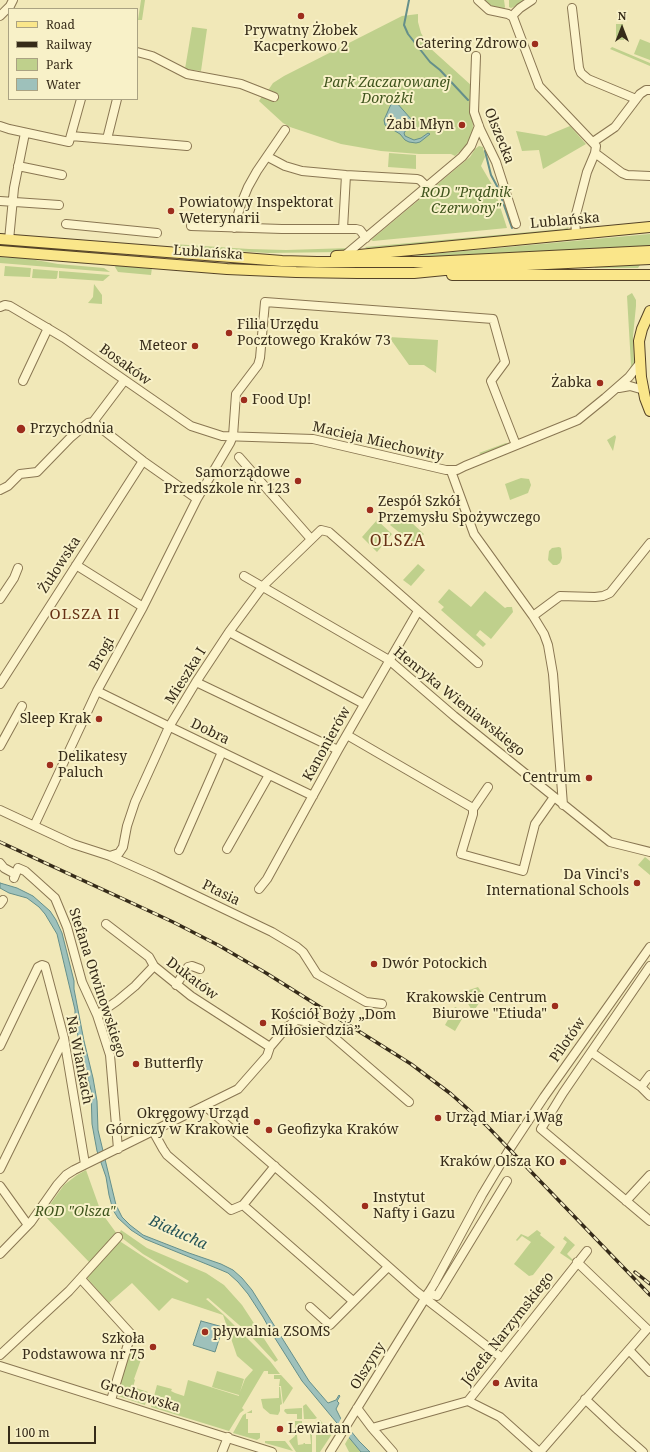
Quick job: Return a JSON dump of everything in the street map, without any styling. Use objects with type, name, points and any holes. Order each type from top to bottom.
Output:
[{"type":"main road","name":"Lublańska","points":[[244,258],[282,256],[344,256],[650,227]]},
{"type":"main road","name":"Lublańska","points":[[5,240],[282,261],[352,263],[509,262]]},
{"type":"main road","name":"Lublańska","points":[[0,251],[273,271],[357,274],[650,275]]},
{"type":"main road","points":[[509,262],[647,255]]},
{"type":"main road","name":"Lublańska","points":[[414,273],[509,262]]},
{"type":"main road","points":[[650,311],[642,329],[639,341],[640,363],[644,390],[650,411]]},
{"type":"street","points":[[0,16],[10,6],[13,0]]},
{"type":"street","points":[[478,0],[489,10],[512,16],[516,23],[539,86],[596,146],[580,199],[575,221],[576,234]]},
{"type":"street","points":[[512,16],[520,8],[532,0]]},
{"type":"street","points":[[572,8],[579,68],[581,73],[588,79],[636,99]]},
{"type":"street","points":[[138,52],[156,58],[187,74],[241,84],[274,97]]},
{"type":"street","name":"Olszecka","points":[[476,56],[474,112],[496,162],[516,224]]},
{"type":"street","points":[[593,142],[615,127],[643,91],[650,90]]},
{"type":"street","points":[[0,126],[69,142],[81,100]]},
{"type":"street","points":[[107,139],[118,100]]},
{"type":"street","points":[[344,256],[462,157],[470,146],[479,126]]},
{"type":"street","points":[[234,228],[248,187],[285,130]]},
{"type":"street","points":[[5,240],[25,133]]},
{"type":"street","points":[[71,136],[187,146]]},
{"type":"street","points":[[595,153],[622,173],[627,175],[650,176]]},
{"type":"street","points":[[268,156],[285,166],[302,171],[417,179],[420,180],[426,187]]},
{"type":"street","points":[[18,166],[62,175]]},
{"type":"street","points":[[343,229],[346,175]]},
{"type":"street","points":[[0,201],[59,205]]},
{"type":"street","points":[[66,224],[133,228],[157,233]]},
{"type":"street","points":[[191,226],[358,230],[362,232],[364,240],[363,250],[366,252],[377,253]]},
{"type":"street","points":[[233,436],[236,394],[258,365],[260,358],[265,302],[493,319],[505,362],[492,381],[516,445]]},
{"type":"street","name":"Bosaków","points":[[2,306],[10,306],[74,344],[124,381],[190,426],[218,435],[233,436]]},
{"type":"street","points":[[23,381],[48,328]]},
{"type":"street","name":"Macieja Miechowity","points":[[233,436],[313,439],[451,470],[469,465],[578,420],[634,373],[640,363]]},
{"type":"street","points":[[0,490],[8,486],[20,474],[37,472],[70,438],[88,423],[93,422],[124,381]]},
{"type":"street","points":[[616,389],[630,386],[644,390]]},
{"type":"street","points":[[93,422],[142,461],[197,499]]},
{"type":"street","name":"Brogi","points":[[34,826],[97,691],[143,607],[197,499],[233,436]]},
{"type":"street","points":[[239,457],[311,539]]},
{"type":"street","name":"Żułowska","points":[[0,684],[142,461]]},
{"type":"street","points":[[451,470],[474,534],[533,616],[544,634],[550,653],[563,805]]},
{"type":"street","name":"Mieszka I","points":[[110,856],[119,853],[123,847],[127,826],[135,802],[169,727],[228,632],[263,586],[321,530],[329,532],[418,611]]},
{"type":"street","points":[[533,616],[560,596],[595,597],[610,593],[650,543]]},
{"type":"street","points":[[76,565],[143,607]]},
{"type":"street","points":[[0,599],[14,578],[18,568]]},
{"type":"street","name":"Henryka Wieniawskiego","points":[[244,576],[389,660],[454,716],[610,842],[650,852]]},
{"type":"street","points":[[418,611],[478,663]]},
{"type":"street","name":"Kanonierów","points":[[259,889],[267,879],[338,750],[418,611]]},
{"type":"street","points":[[228,632],[364,704]]},
{"type":"street","points":[[196,682],[338,750]]},
{"type":"street","name":"Dobra","points":[[97,691],[313,796]]},
{"type":"street","points":[[0,746],[22,706]]},
{"type":"street","points":[[347,735],[469,805],[473,809]]},
{"type":"street","points":[[179,850],[222,752]]},
{"type":"street","points":[[227,849],[269,774]]},
{"type":"street","points":[[488,787],[473,809],[472,820],[461,854],[524,871],[535,824],[554,797]]},
{"type":"street","name":"Ptasia","points":[[0,810],[73,844],[110,856],[159,878],[287,940],[303,952],[317,974],[366,1002],[382,1004]]},
{"type":"street","name":"Stefana Otwinowskiego","points":[[0,863],[4,868],[15,873],[25,871],[55,898],[71,938],[82,982],[96,1015],[110,1056],[115,1150]]},
{"type":"street","name":"Dukatów","points":[[106,924],[149,958],[154,966],[176,985],[270,1047]]},
{"type":"street","name":"Pilotów","points":[[509,1150],[544,1097],[650,947]]},
{"type":"street","name":"Na Wiankach","points":[[0,1046],[38,966],[45,966],[64,1038],[87,1163]]},
{"type":"street","points":[[96,1015],[117,1001],[135,986],[154,966]]},
{"type":"street","points":[[176,985],[188,967],[192,966],[200,969]]},
{"type":"street","name":"Pilotów","points":[[626,1201],[541,1129],[562,1092],[650,966]]},
{"type":"street","points":[[0,1254],[28,1225],[59,1182],[70,1172],[238,1089],[267,1056],[270,1047],[292,1023],[297,1020],[311,1022],[329,1033],[409,1102]]},
{"type":"street","points":[[0,1169],[64,1038]]},
{"type":"street","points":[[591,1052],[650,1096]]},
{"type":"street","points":[[641,1088],[650,1075]]},
{"type":"street","points":[[205,1106],[388,1267],[427,1296],[502,1358]]},
{"type":"street","points":[[153,1131],[162,1149],[167,1155],[231,1210],[243,1205],[275,1166]]},
{"type":"street","name":"Olszyny","points":[[332,1449],[427,1296],[484,1191],[509,1150]]},
{"type":"street","points":[[650,1175],[626,1201],[650,1221]]},
{"type":"street","points":[[427,1296],[437,1296],[507,1181]]},
{"type":"street","points":[[0,1186],[28,1225]]},
{"type":"street","points":[[243,1205],[353,1301]]},
{"type":"street","points":[[0,1354],[81,1279],[118,1237]]},
{"type":"street","name":"Józefa Narzymskiego","points":[[372,1428],[468,1401],[586,1251]]},
{"type":"street","points":[[468,1401],[500,1417],[540,1452],[648,1327],[577,1262]]},
{"type":"street","points":[[310,1307],[330,1325],[388,1267]]},
{"type":"street","points":[[81,1279],[131,1334],[111,1400]]},
{"type":"street","points":[[629,1350],[650,1372]]},
{"type":"street","name":"Grochowska","points":[[0,1366],[272,1452]]},
{"type":"street","points":[[586,1399],[643,1452]]},
{"type":"street","points":[[356,1410],[392,1452]]},
{"type":"street","points":[[222,1452],[228,1438]]},
{"type":"green space","points":[[141,0],[145,0],[142,20],[138,20]]},
{"type":"green space","points":[[482,0],[504,0],[505,7],[504,9],[494,9]]},
{"type":"green space","points":[[509,0],[525,0],[519,5],[511,8],[509,7]]},
{"type":"green space","name":"Park Zaczarowanej Dorożki","points":[[418,14],[418,22],[421,33],[430,48],[472,86],[473,131],[466,146],[455,156],[451,154],[419,154],[381,151],[341,144],[290,127],[283,123],[259,101],[266,90],[269,89],[273,83],[284,76],[402,16]]},
{"type":"green space","points":[[616,24],[623,24],[624,40],[616,40]]},
{"type":"green space","points":[[192,27],[207,29],[201,71],[185,69]]},
{"type":"green space","points":[[640,39],[650,43],[650,60],[634,54]]},
{"type":"green space","points":[[612,47],[650,63],[650,66],[610,49]]},
{"type":"green space","points":[[570,126],[586,144],[543,169],[539,150],[522,151],[516,131],[546,136]]},
{"type":"green space","name":"ROD \"Prądnik Czerwony\"","points":[[479,146],[483,147],[485,157],[481,166],[494,188],[507,228],[371,240],[470,157]]},
{"type":"green space","points":[[389,153],[416,155],[416,169],[388,167]]},
{"type":"green space","points":[[569,227],[567,230],[369,250],[365,247],[563,229]]},
{"type":"green space","points":[[650,234],[650,246],[509,253],[509,255],[429,258],[399,257]]},
{"type":"green space","points":[[173,244],[286,250],[350,248],[341,252],[268,253],[173,247]]},
{"type":"green space","points":[[0,257],[24,258],[58,264],[104,268],[110,272],[0,263]]},
{"type":"green space","points":[[116,265],[152,268],[151,275],[118,272],[115,267]]},
{"type":"green space","points":[[640,265],[638,268],[595,268],[595,267]]},
{"type":"green space","points":[[5,266],[31,268],[30,277],[4,276]]},
{"type":"green space","points":[[33,269],[58,271],[57,278],[32,278]]},
{"type":"green space","points":[[59,271],[110,275],[103,281],[59,278]]},
{"type":"green space","points":[[94,284],[102,295],[102,304],[88,303],[93,297]]},
{"type":"green space","points":[[632,293],[636,300],[633,336],[634,363],[633,368],[629,372],[631,365],[627,296]]},
{"type":"green space","points":[[389,337],[438,340],[436,373],[424,365],[409,365]]},
{"type":"green space","points":[[615,435],[616,437],[613,451],[607,440]]},
{"type":"green space","points":[[506,443],[508,444],[482,455],[479,453]]},
{"type":"green space","points":[[521,478],[529,479],[531,485],[528,493],[510,500],[505,484]]},
{"type":"green space","points":[[401,513],[424,534],[415,545],[390,525]]},
{"type":"green space","points":[[377,520],[392,534],[377,552],[362,537]]},
{"type":"green space","points":[[552,548],[561,548],[562,558],[560,563],[553,565],[548,560],[549,551]]},
{"type":"green space","points":[[418,564],[425,570],[411,586],[403,580]]},
{"type":"green space","points":[[449,589],[471,607],[485,591],[505,608],[512,607],[513,612],[491,639],[480,630],[476,635],[486,644],[483,647],[441,610],[444,607],[438,602]]},
{"type":"green space","points":[[645,857],[650,861],[650,875],[638,865]]},
{"type":"green space","points":[[478,987],[484,996],[473,1012],[465,997],[466,992]]},
{"type":"green space","points":[[455,1007],[466,1012],[455,1031],[445,1025]]},
{"type":"green space","name":"ROD \"Olsza\"","points":[[86,1170],[101,1212],[117,1234],[90,1263],[43,1214],[64,1185]]},
{"type":"green space","points":[[121,1230],[147,1248],[206,1273],[224,1285],[242,1305],[278,1360],[275,1362],[246,1331],[208,1298],[206,1299],[223,1314],[270,1361],[280,1374],[268,1374],[268,1371],[264,1371],[242,1408],[244,1410],[240,1413],[229,1431],[151,1407],[157,1385],[172,1389],[171,1391],[184,1396],[188,1380],[239,1396],[212,1387],[217,1371],[244,1379],[240,1392],[245,1379],[253,1370],[237,1356],[223,1315],[172,1298],[159,1311],[132,1283],[109,1303],[87,1278],[118,1240],[187,1283],[189,1281],[143,1254],[122,1238],[120,1232]]},
{"type":"green space","points":[[537,1230],[541,1233],[540,1235],[555,1247],[533,1275],[529,1276],[514,1264],[531,1242],[522,1236],[517,1241],[516,1240],[521,1234],[528,1237]]},
{"type":"green space","points":[[565,1236],[575,1245],[567,1254],[573,1260],[572,1261],[560,1253],[567,1242],[563,1239]]},
{"type":"green space","points":[[131,1352],[143,1354],[134,1379],[133,1387],[148,1392],[145,1405],[118,1396],[117,1394],[129,1354]]},
{"type":"green space","points":[[274,1375],[281,1375],[293,1388],[283,1404],[281,1386],[279,1386],[280,1379],[274,1379]]},
{"type":"green space","points":[[279,1387],[282,1404],[280,1405],[280,1411],[278,1415],[270,1414],[263,1408],[261,1399],[279,1398]]},
{"type":"green space","points":[[306,1404],[317,1418],[304,1419],[303,1406]]},
{"type":"green space","points":[[302,1408],[302,1419],[297,1419],[297,1414],[287,1414],[284,1411],[285,1409]]},
{"type":"green space","points":[[246,1413],[246,1419],[248,1419],[248,1433],[260,1433],[260,1438],[257,1440],[233,1433],[243,1415]]},
{"type":"green space","points":[[320,1420],[332,1434],[320,1452],[316,1452],[316,1421]]},
{"type":"green space","points":[[295,1421],[302,1421],[302,1425],[296,1425],[298,1445],[304,1444],[303,1443],[311,1444],[310,1434],[312,1434],[312,1452],[296,1452],[289,1441],[295,1436]]},
{"type":"green space","points":[[349,1437],[361,1452],[349,1452],[345,1444]]},
{"type":"green space","points":[[265,1441],[285,1441],[293,1451],[265,1443]]},
{"type":"water","points":[[392,102],[396,102],[411,119],[411,123],[404,133],[405,136],[414,140],[421,138],[428,133],[430,134],[420,142],[409,142],[400,134],[385,125],[384,120]]},
{"type":"water","points":[[0,883],[17,888],[33,896],[50,911],[62,933],[74,981],[74,989],[84,1041],[93,1078],[97,1101],[98,1130],[116,1205],[122,1217],[143,1235],[221,1264],[233,1270],[242,1278],[252,1290],[309,1381],[328,1403],[336,1400],[339,1395],[340,1396],[337,1401],[339,1403],[336,1409],[341,1419],[370,1452],[361,1452],[302,1381],[263,1317],[238,1282],[228,1273],[145,1239],[131,1230],[118,1218],[113,1210],[106,1177],[97,1151],[92,1124],[91,1090],[81,1051],[75,1021],[75,1010],[57,934],[39,907],[27,898],[9,893],[0,888]]},
{"type":"water","points":[[201,1321],[223,1327],[215,1352],[193,1345]]},
{"type":"pier","points":[[342,1417],[353,1431],[348,1439],[337,1426]]},
{"type":"waterway","points":[[409,0],[404,25],[408,34],[430,62],[440,70],[468,100]]},
{"type":"waterway","points":[[485,151],[491,175],[498,188],[512,228]]},
{"type":"railway","points":[[0,842],[173,922],[218,945],[266,973],[411,1064],[451,1094],[487,1126],[650,1295]]},
{"type":"railway","points":[[635,1272],[650,1284]]},
{"type":"place","name":"Prywatny Żłobek Kacperkowo 2","points":[[301,16]]},
{"type":"place","name":"Catering Zdrowo","points":[[535,44]]},
{"type":"place","name":"Żabi Młyn","points":[[462,125]]},
{"type":"place","name":"Powiatowy Inspektorat Weterynarii","points":[[171,211]]},
{"type":"place","name":"Filia Urzędu Pocztowego Kraków 73","points":[[229,333]]},
{"type":"place","name":"Meteor","points":[[195,346]]},
{"type":"place","name":"Żabka","points":[[600,383]]},
{"type":"place","name":"Food Up!","points":[[244,400]]},
{"type":"place","name":"Przychodnia","points":[[21,429]]},
{"type":"place","name":"Samorządowe Przedszkole nr 123","points":[[298,481]]},
{"type":"place","name":"Zespół Szkół Przemysłu Spożywczego","points":[[370,510]]},
{"type":"place","name":"Sleep Krak","points":[[99,719]]},
{"type":"place","name":"Delikatesy Paluch","points":[[50,765]]},
{"type":"place","name":"Centrum","points":[[589,778]]},
{"type":"place","name":"Da Vinci's International Schools","points":[[637,883]]},
{"type":"place","name":"Dwór Potockich","points":[[374,964]]},
{"type":"place","name":"Krakowskie Centrum Biurowe \"Etiuda\"","points":[[555,1006]]},
{"type":"place","name":"Kościół Boży „Dom Miłosierdzia”","points":[[263,1023]]},
{"type":"place","name":"Butterfly","points":[[136,1064]]},
{"type":"place","name":"Urząd Miar i Wag","points":[[438,1118]]},
{"type":"place","name":"Okręgowy Urząd Górniczy w Krakowie","points":[[257,1122]]},
{"type":"place","name":"Geofizyka Kraków","points":[[269,1130]]},
{"type":"place","name":"Kraków Olsza KO","points":[[563,1162]]},
{"type":"place","name":"Instytut Nafty i Gazu","points":[[365,1206]]},
{"type":"place","name":"pływalnia ZSOMS","points":[[205,1332]]},
{"type":"place","name":"Szkoła Podstawowa nr 75","points":[[153,1347]]},
{"type":"place","name":"Avita","points":[[496,1383]]},
{"type":"place","name":"Lewiatan","points":[[280,1429]]},
{"type":"district","name":"OLSZA","points":[[398,541]]},
{"type":"district","name":"OLSZA II","points":[[85,615]]},
{"type":"water label","name":"Białucha","points":[[178,1233]]}]
